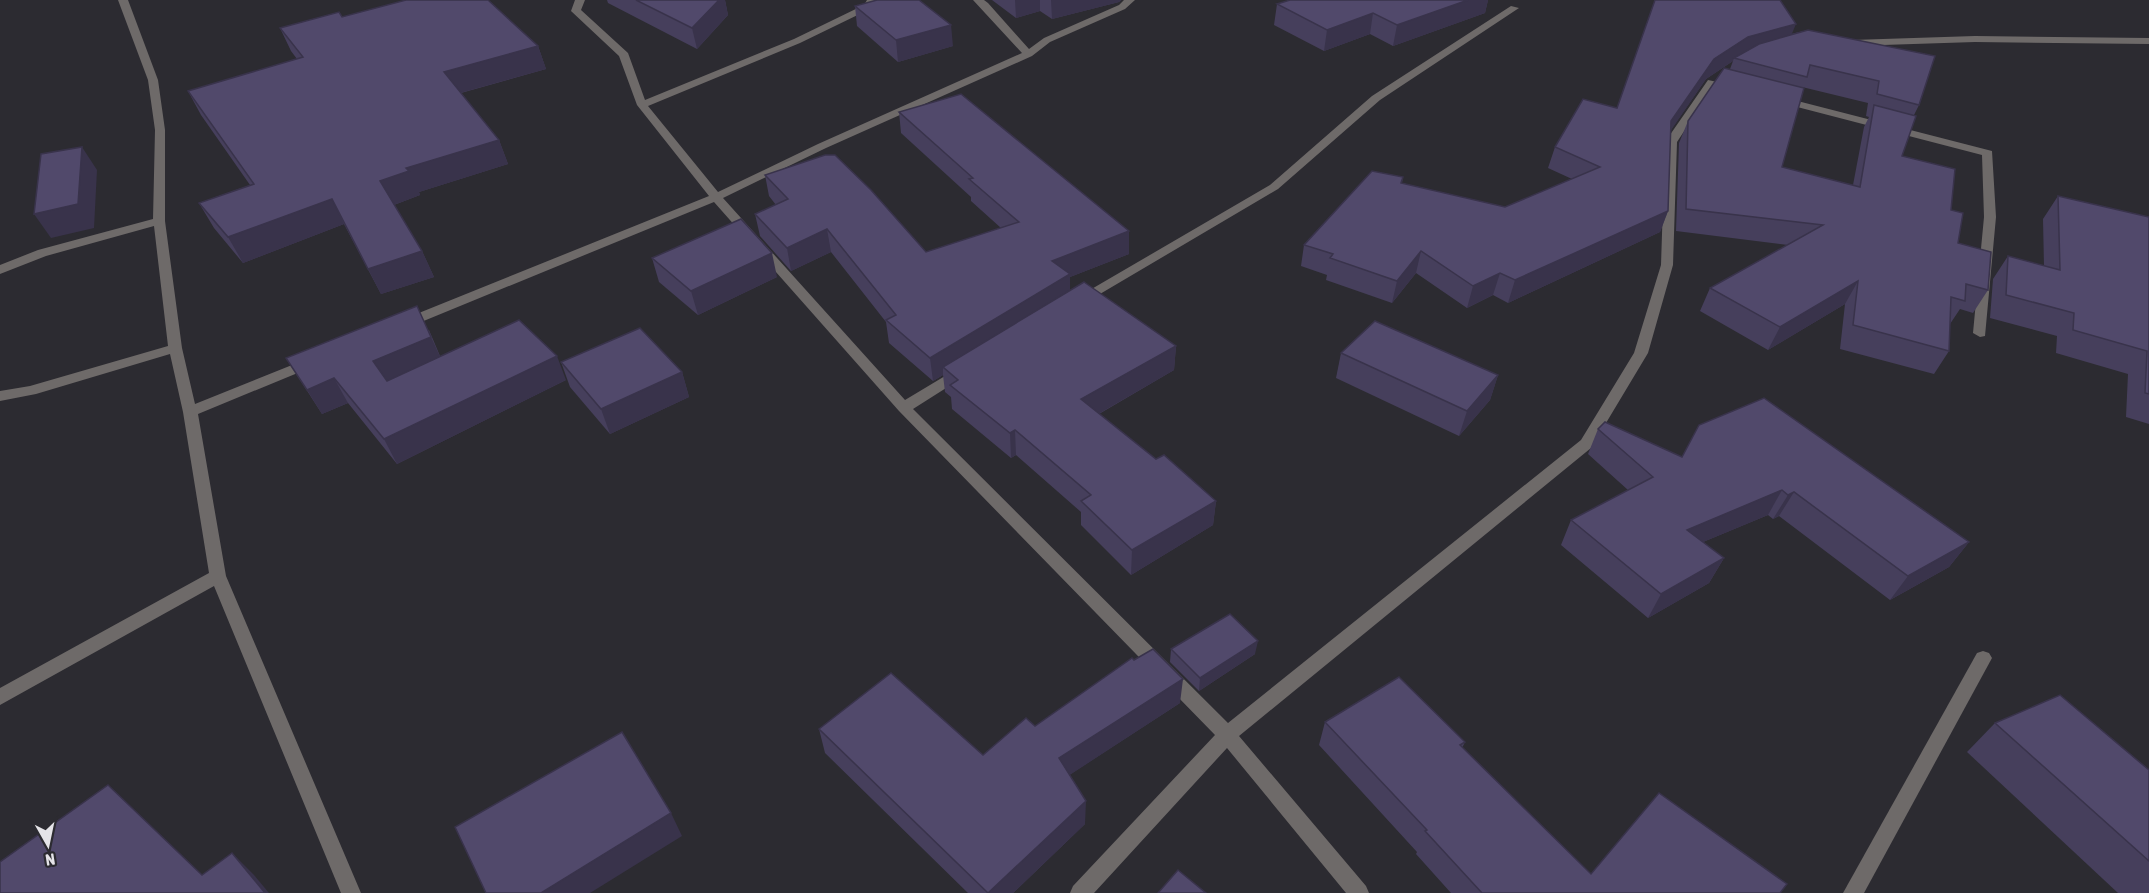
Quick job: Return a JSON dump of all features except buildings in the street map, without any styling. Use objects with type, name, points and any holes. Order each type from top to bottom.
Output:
[{"type":"street","points":[[123,0],[153,80],[160,130],[159,221],[175,348],[190,412],[219,576],[351,893]]},
{"type":"street","points":[[580,0],[576,11],[624,55],[642,105],[716,197],[904,408],[1227,735],[1359,893]]},
{"type":"street","points":[[642,105],[797,40],[867,7],[872,0]]},
{"type":"street","points":[[978,0],[1028,54]]},
{"type":"street","points":[[387,331],[716,197],[822,146],[1028,54],[1047,40],[1122,7],[1130,0]]},
{"type":"street","points":[[1070,305],[1274,187],[1376,98],[1514,8]]},
{"type":"street","points":[[1846,44],[1975,39],[2149,41]]},
{"type":"street","points":[[1080,893],[1227,735],[1586,444],[1641,353],[1667,265],[1671,141],[1712,82],[1729,72]]},
{"type":"street","points":[[1712,82],[1747,91]]},
{"type":"street","points":[[1770,97],[1988,153],[1990,217],[1980,333]]},
{"type":"street","points":[[0,270],[42,253],[159,221]]},
{"type":"street","points":[[0,396],[31,391],[175,348]]},
{"type":"street","points":[[190,412],[321,358]]},
{"type":"street","points":[[904,408],[973,366]]},
{"type":"street","points":[[0,697],[219,576]]},
{"type":"street","points":[[1853,893],[1983,658]]}]
